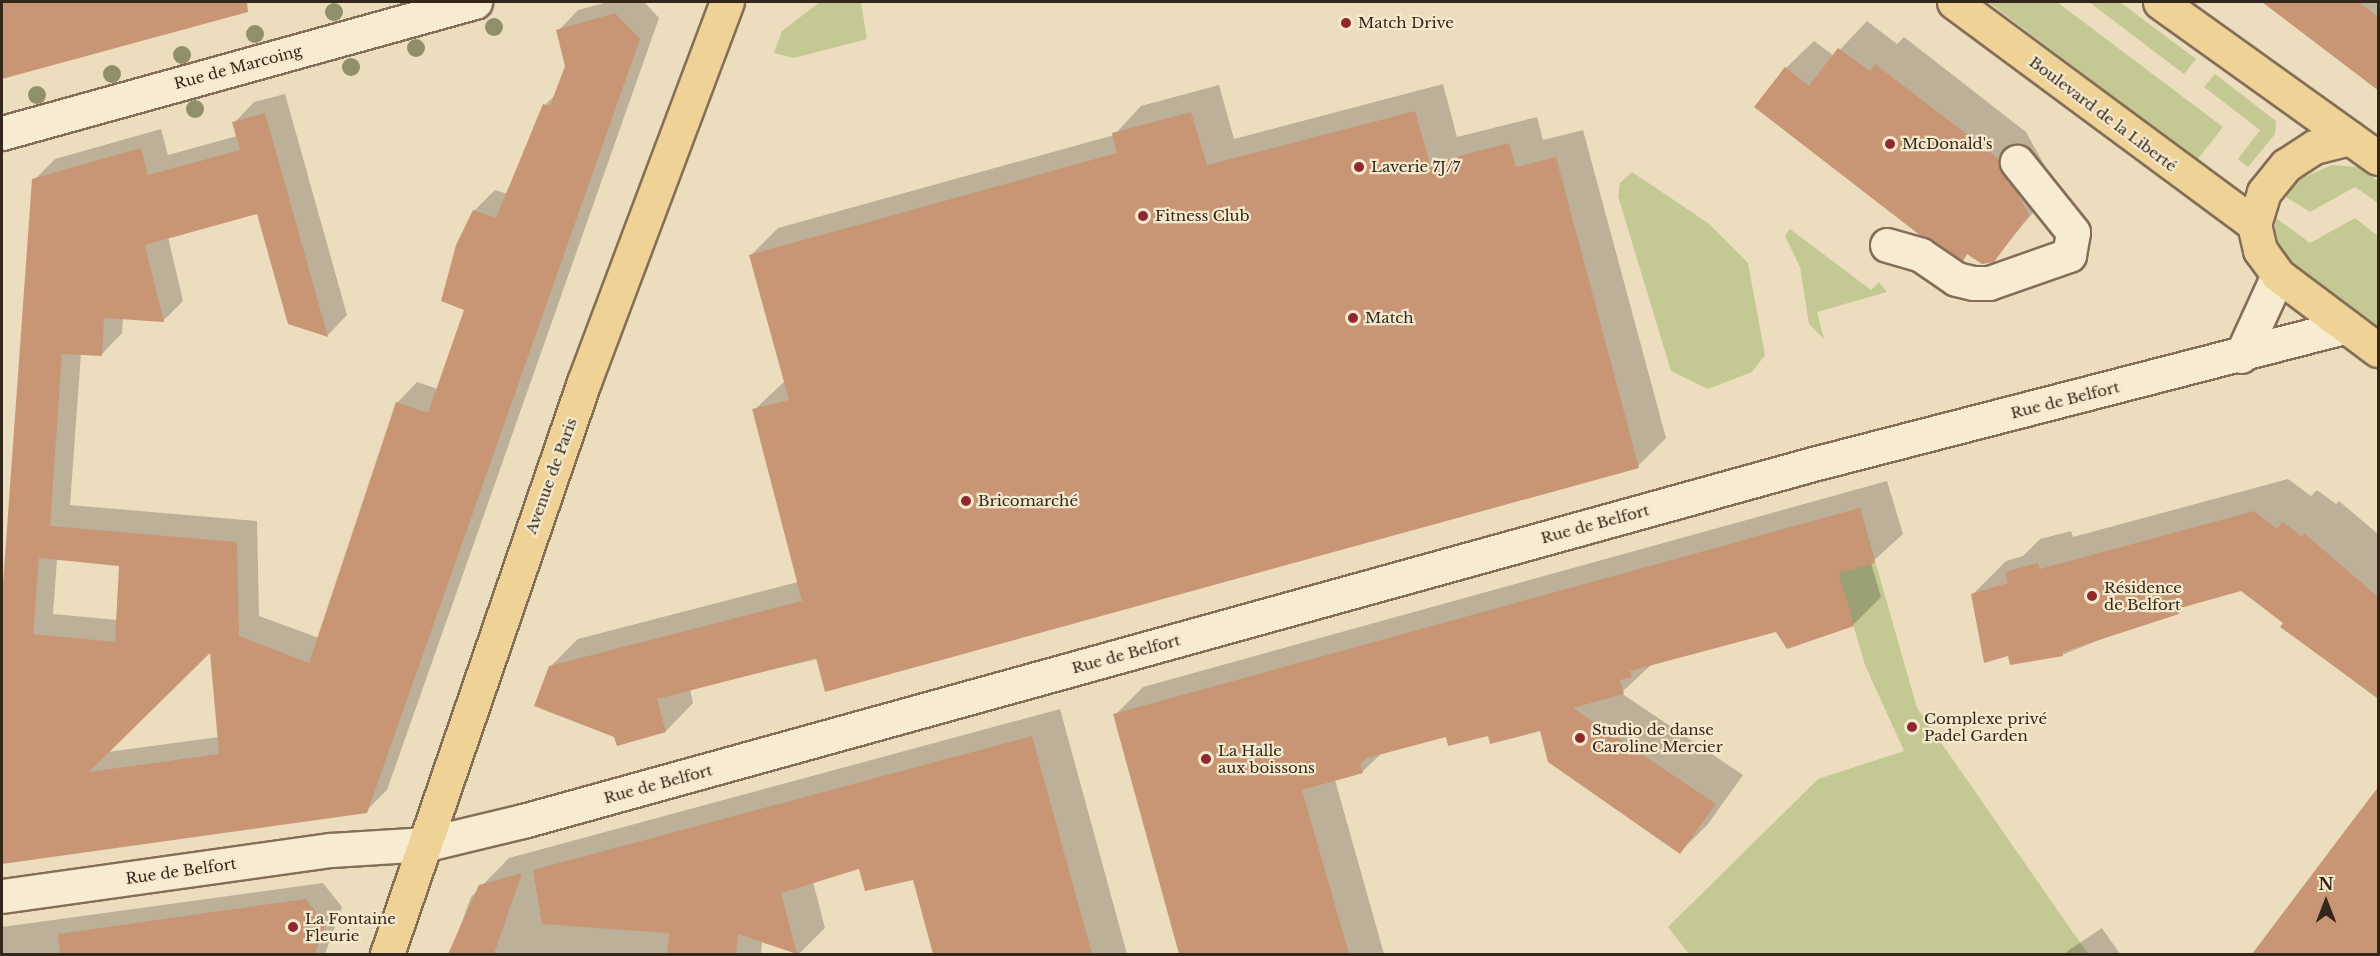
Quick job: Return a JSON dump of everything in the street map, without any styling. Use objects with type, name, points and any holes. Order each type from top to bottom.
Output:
[{"type":"main road","name":"Avenue de Paris","points":[[387,954],[427,844],[580,393],[727,2]]},
{"type":"main road","name":"Boulevard de la Liberté","points":[[1954,2],[2254,224]]},
{"type":"main road","points":[[2160,2],[2379,158]]},
{"type":"main road","points":[[2350,138],[2314,147],[2286,165],[2264,192],[2254,224],[2260,250],[2278,275],[2344,327],[2379,350]]},
{"type":"street","name":"Rue de Marcoing","points":[[2,133],[475,2]]},
{"type":"street","points":[[1887,245],[1921,255],[1956,279],[1974,283],[1989,283],[2069,255],[2073,232],[2018,162]]},
{"type":"street","points":[[2241,356],[2278,275]]},
{"type":"street","name":"Rue de Belfort","points":[[2,896],[331,850],[427,844],[1813,464],[2241,356],[2344,327]]},
{"type":"green space","points":[[820,2],[861,2],[867,39],[794,58],[774,53],[782,31]]},
{"type":"green space","points":[[1988,2],[2057,2],[2223,127],[2197,160]]},
{"type":"green space","points":[[2089,2],[2120,2],[2196,59],[2184,74]]},
{"type":"green space","points":[[2215,74],[2276,121],[2275,134],[2248,167],[2238,159],[2260,130],[2204,87]]},
{"type":"green space","points":[[2332,165],[2359,167],[2378,181],[2378,203],[2355,187],[2310,212],[2286,197],[2296,181]]},
{"type":"green space","points":[[1632,172],[1708,223],[1748,263],[1765,355],[1752,372],[1708,389],[1671,371],[1618,196],[1620,183]]},
{"type":"green space","points":[[2276,218],[2310,243],[2355,218],[2378,236],[2378,332],[2286,266],[2274,234]]},
{"type":"green space","points":[[1790,229],[1871,290],[1879,282],[1887,292],[1817,312],[1824,339],[1809,324],[1800,267],[1785,236]]},
{"type":"green space","name":"Complexe privé Padel Garden","points":[[1860,508],[1917,708],[2088,954],[1689,954],[1668,927],[1818,779],[1904,751],[1865,665],[1822,519]]},
{"type":"building","points":[[2,2],[247,2],[248,12],[2,79]]},
{"type":"building","points":[[2262,2],[2359,2],[2379,18],[2379,91]]},
{"type":"building","points":[[615,13],[640,39],[367,813],[2,864],[2,598],[32,179],[141,148],[148,175],[240,150],[232,122],[265,113],[328,337],[288,324],[257,214],[145,245],[164,322],[104,318],[102,356],[62,354],[50,526],[237,542],[239,636],[309,663],[396,402],[428,413],[464,310],[441,301],[456,245],[473,210],[496,218],[543,104],[550,106],[565,66],[556,30]],"holes":[[[39,558],[119,566],[115,642],[33,634]],[[210,653],[219,754],[89,772]]]},
{"type":"building","name":"McDonald's","points":[[1838,48],[1870,71],[1875,64],[1999,159],[2029,215],[1994,262],[1982,264],[1967,254],[1963,261],[1921,236],[1754,107],[1785,67],[1809,86]]},
{"type":"building","points":[[1415,111],[1430,164],[1509,143],[1516,167],[1556,157],[1639,468],[825,692],[816,658],[657,699],[666,732],[617,746],[614,737],[534,706],[549,666],[802,601],[752,409],[789,400],[749,255],[1117,153],[1112,133],[1191,112],[1207,165]]},
{"type":"building","points":[[1860,508],[1875,563],[1838,573],[1854,626],[1787,649],[1776,632],[1630,671],[1632,677],[1620,680],[1624,694],[1573,708],[1716,804],[1680,854],[1548,762],[1540,731],[1490,744],[1488,736],[1448,746],[1446,737],[1367,758],[1360,764],[1363,773],[1302,790],[1349,954],[1179,954],[1113,714]]},
{"type":"building","points":[[2254,511],[2277,529],[2283,522],[2302,537],[2304,533],[2379,598],[2379,699],[2280,627],[2283,623],[2241,591],[2177,609],[2179,614],[2062,652],[2063,656],[2010,665],[2008,656],[1984,663],[1971,594],[2008,583],[2005,572],[2038,563],[2040,569]]},
{"type":"building","points":[[1032,736],[1092,954],[933,954],[913,880],[865,891],[859,869],[781,893],[797,954],[738,934],[736,954],[667,954],[669,933],[542,924],[533,870]]},
{"type":"building","points":[[2379,786],[2379,954],[2252,954],[2347,828]]},
{"type":"building","points":[[522,873],[494,954],[448,954],[479,885]]},
{"type":"building","points":[[306,899],[325,925],[315,954],[60,954],[58,934]]},
{"type":"place","name":"Match Drive","points":[[1346,23]]},
{"type":"place","name":"McDonald's","points":[[1890,144]]},
{"type":"place","name":"Laverie 7J/7","points":[[1359,167]]},
{"type":"place","name":"Fitness Club","points":[[1143,216]]},
{"type":"place","name":"Match","points":[[1353,318]]},
{"type":"place","name":"Bricomarché","points":[[966,501]]},
{"type":"place","name":"Résidence de Belfort","points":[[2092,596]]},
{"type":"place","name":"Complexe privé Padel Garden","points":[[1912,727]]},
{"type":"place","name":"Studio de danse Caroline Mercier","points":[[1580,738]]},
{"type":"place","name":"La Halle aux boissons","points":[[1206,759]]},
{"type":"place","name":"La Fontaine Fleurie","points":[[293,927]]}]
